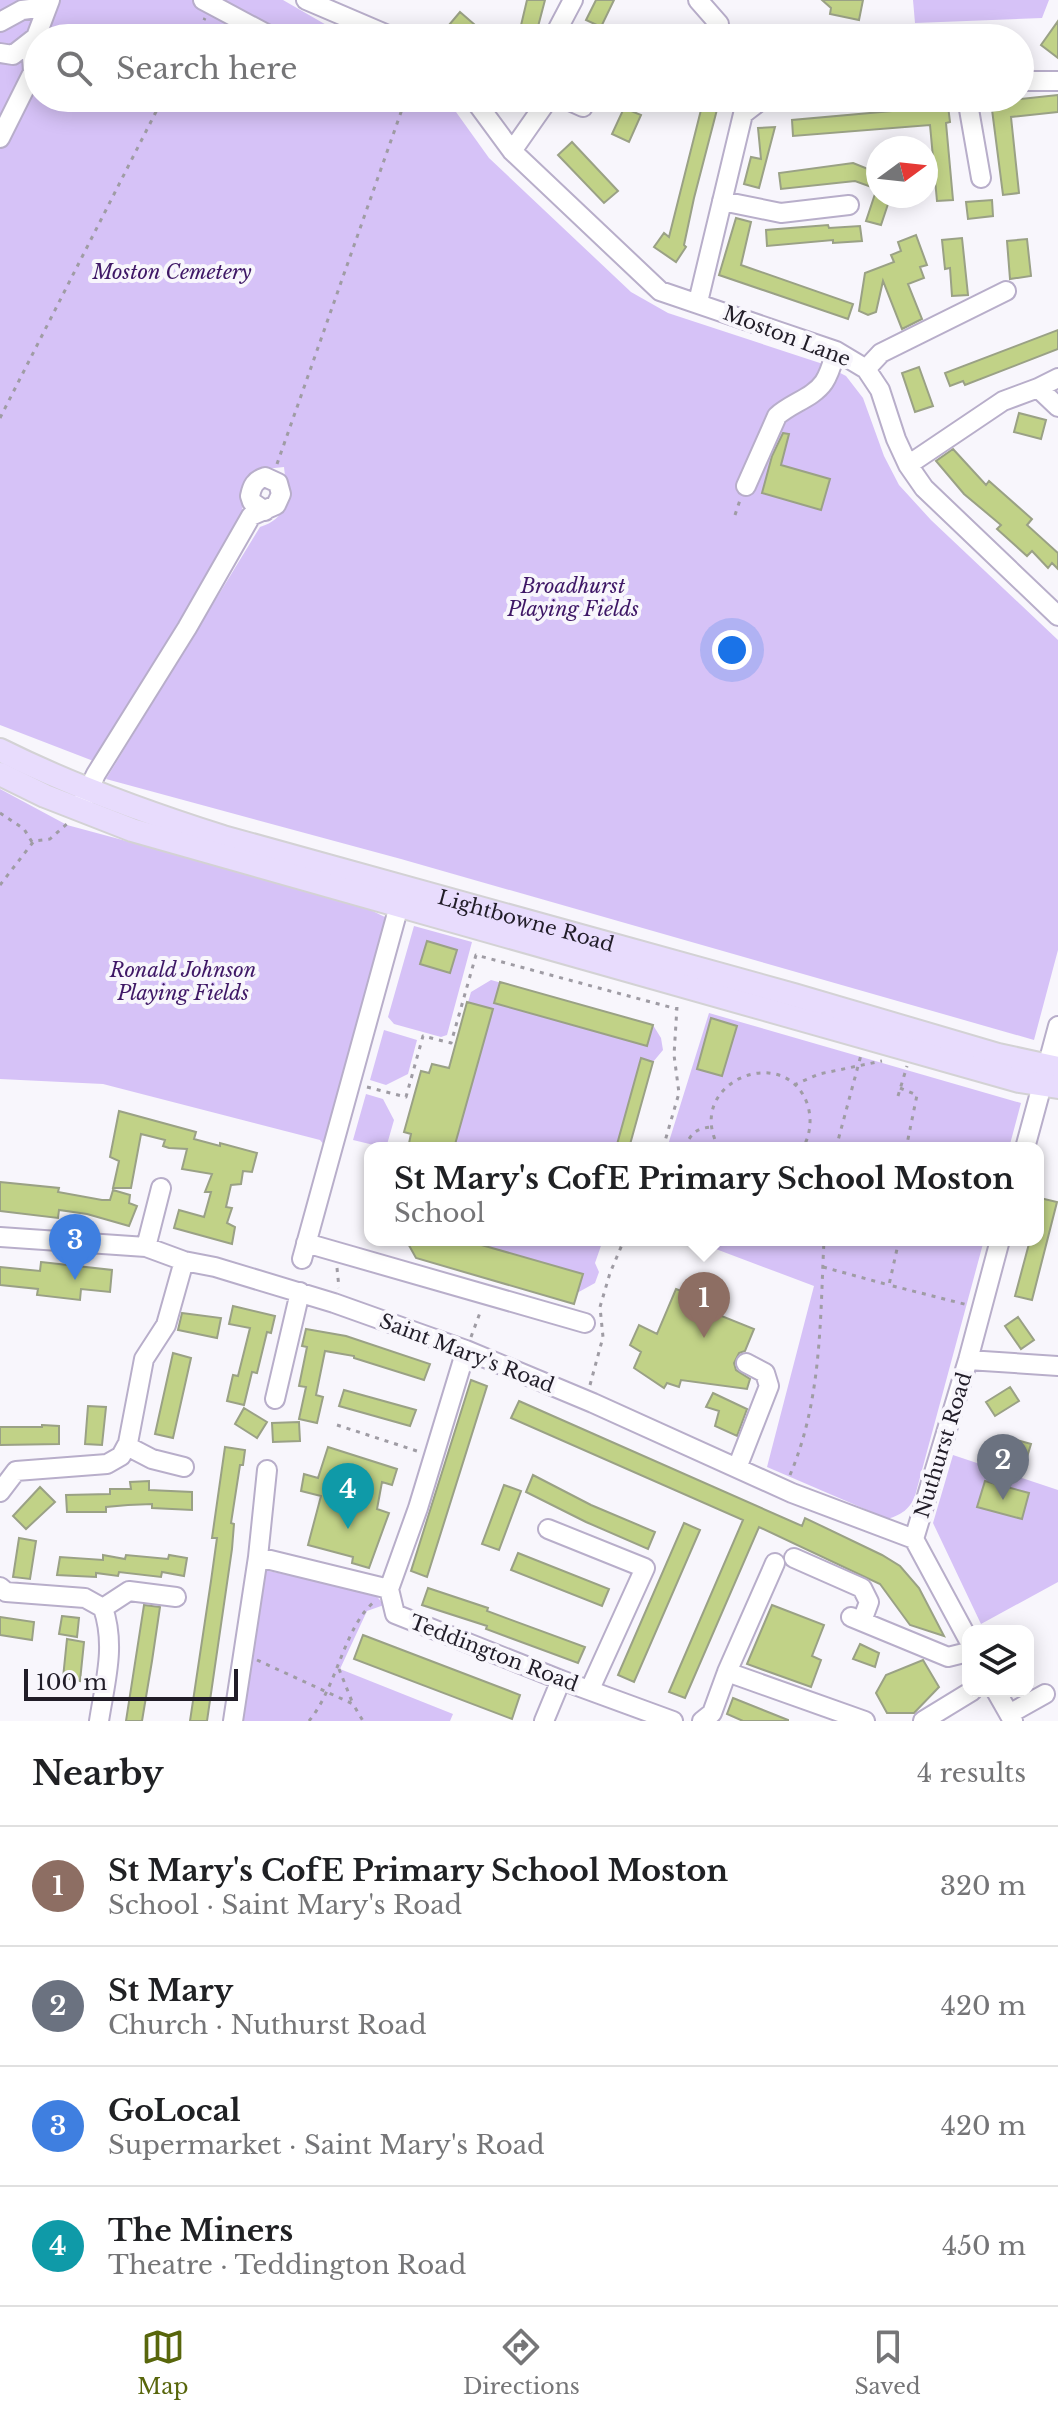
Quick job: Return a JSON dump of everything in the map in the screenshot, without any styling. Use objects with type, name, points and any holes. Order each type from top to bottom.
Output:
[{"type":"main road","name":"Lightbowne Road","points":[[0,750],[39,770],[168,820],[683,986],[1019,1081],[1052,1076]]},
{"type":"main road","name":"Lightbowne Road","points":[[0,774],[132,830],[794,995],[998,1055],[1052,1076]]},
{"type":"street","points":[[203,0],[248,24]]},
{"type":"street","points":[[306,0],[362,24]]},
{"type":"street","points":[[560,24],[573,0]]},
{"type":"street","points":[[698,0],[719,24]]},
{"type":"street","points":[[0,22],[22,10],[47,4],[41,24]]},
{"type":"street","points":[[0,53],[13,55],[24,47]]},
{"type":"street","points":[[1034,81],[1058,81]]},
{"type":"street","points":[[0,138],[24,90]]},
{"type":"street","name":"Moston Lane","points":[[483,112],[512,151],[660,291],[836,351],[866,369],[880,390],[908,465],[933,498],[1058,616]]},
{"type":"street","points":[[512,151],[539,112]]},
{"type":"street","points":[[698,302],[746,112]]},
{"type":"street","points":[[969,112],[981,178]]},
{"type":"street","points":[[722,201],[781,213],[849,205]]},
{"type":"street","points":[[866,369],[881,353],[1006,291]]},
{"type":"street","points":[[746,486],[777,416],[817,390],[826,379],[836,351]]},
{"type":"street","points":[[908,465],[1003,401],[1058,378]]},
{"type":"street","points":[[1038,388],[1058,407]]},
{"type":"street","points":[[79,810],[88,789],[256,509],[276,505],[281,494],[278,483],[272,479]]},
{"type":"street","points":[[402,896],[304,1251],[585,1323]]},
{"type":"street","points":[[1027,1142],[1052,1076],[1058,1026]]},
{"type":"street","points":[[146,1247],[161,1188]]},
{"type":"street","name":"Saint Mary's Road","points":[[0,1237],[146,1247],[184,1261],[215,1267],[334,1303],[466,1350],[783,1489],[914,1539]]},
{"type":"street","name":"Nuthurst Road","points":[[962,1628],[914,1539],[998,1246]]},
{"type":"street","points":[[2,1481],[16,1471],[107,1464],[121,1456],[127,1446],[144,1359],[166,1325],[184,1261]]},
{"type":"street","points":[[275,1399],[300,1292]]},
{"type":"street","points":[[258,1557],[389,1589],[466,1350]]},
{"type":"street","points":[[968,1360],[1058,1366]]},
{"type":"street","points":[[737,1468],[769,1386],[765,1373],[746,1363]]},
{"type":"street","points":[[127,1446],[152,1459],[184,1467]]},
{"type":"street","points":[[233,1721],[258,1557],[267,1470]]},
{"type":"street","points":[[548,1529],[645,1568],[590,1689]]},
{"type":"street","points":[[794,1558],[862,1588],[869,1602],[856,1619],[948,1657],[962,1654]]},
{"type":"street","points":[[702,1721],[712,1713],[727,1672],[773,1586],[775,1563]]},
{"type":"street","points":[[0,1587],[6,1592],[85,1598],[103,1608],[111,1646],[99,1721]]},
{"type":"street","name":"Teddington Road","points":[[389,1589],[395,1614],[673,1721]]},
{"type":"street","points":[[103,1608],[129,1591],[176,1597]]},
{"type":"street","points":[[727,1672],[865,1721]]},
{"type":"street","points":[[544,1721],[561,1680]]},
{"type":"street","points":[[999,1697],[1011,1717],[1045,1694]]},
{"type":"street","points":[[923,1721],[962,1697]]},
{"type":"path","points":[[0,418],[156,112]]},
{"type":"path","points":[[272,479],[401,112]]},
{"type":"path","points":[[0,885],[33,842],[50,839],[79,810]]},
{"type":"path","points":[[0,813],[24,829],[33,842]]},
{"type":"path","points":[[352,1083],[406,1097],[423,1036],[451,1043],[476,955],[677,1009]]},
{"type":"path","points":[[665,1142],[679,1093],[674,1055],[677,1009],[683,986]]},
{"type":"path","points":[[898,1096],[911,1051]]},
{"type":"path","points":[[794,1085],[819,1074],[883,1061]]},
{"type":"path","points":[[838,1142],[858,1067]]},
{"type":"path","points":[[717,1142],[712,1127],[716,1100],[735,1080],[761,1072],[779,1076],[794,1085],[805,1100],[810,1117],[806,1142]]},
{"type":"path","points":[[900,1088],[917,1095],[907,1142]]},
{"type":"path","points":[[688,1142],[700,1128],[712,1127]]},
{"type":"path","points":[[585,1400],[603,1337],[600,1307],[621,1246]]},
{"type":"path","points":[[783,1489],[803,1445],[815,1390],[824,1246]]},
{"type":"path","points":[[889,1285],[898,1246]]},
{"type":"path","points":[[334,1303],[339,1286],[336,1265]]},
{"type":"path","points":[[822,1267],[982,1309]]},
{"type":"path","points":[[466,1350],[482,1306]]},
{"type":"path","points":[[337,1425],[434,1456]]},
{"type":"path","points":[[309,1721],[328,1694],[361,1613],[389,1589]]},
{"type":"path","points":[[243,1653],[353,1704]]},
{"type":"path","points":[[339,1669],[363,1721]]},
{"type":"green space","name":"Broadhurst Playing Fields","points":[[0,0],[283,0],[325,24],[24,24],[24,112],[456,112],[489,158],[631,292],[668,313],[823,364],[846,376],[863,398],[884,456],[899,485],[931,520],[1058,640],[1058,950],[1034,1040],[401,859],[106,779],[260,527],[270,523],[282,511],[286,496],[284,467],[256,470],[244,482],[242,514],[96,762],[0,725]]},
{"type":"green space","points":[[913,0],[1049,0],[1042,18],[915,23]]},
{"type":"green space","name":"Ronald Johnson Playing Fields","points":[[0,789],[67,825],[356,903],[387,918],[326,1147],[320,1140],[103,1084],[0,1079]]},
{"type":"green space","points":[[414,926],[472,942],[447,1035],[441,1037],[394,1024],[388,1017]]},
{"type":"green space","points":[[491,980],[653,1025],[661,1038],[663,1050],[653,1062],[631,1142],[409,1142],[411,1134],[404,1132],[421,1071],[429,1073],[432,1064],[449,1068],[471,992]]},
{"type":"green space","points":[[709,1013],[1021,1103],[1011,1142],[669,1142]]},
{"type":"green space","points":[[384,1030],[417,1040],[408,1074],[386,1085],[370,1080]]},
{"type":"green space","points":[[366,1094],[383,1099],[394,1120],[388,1142],[353,1140]]},
{"type":"green space","points":[[409,1246],[601,1246],[595,1263],[599,1272],[595,1283],[577,1293],[574,1304],[416,1258]]},
{"type":"green space","points":[[708,1246],[982,1246],[915,1496],[904,1511],[888,1519],[767,1467],[814,1286]]},
{"type":"green space","points":[[953,1455],[1058,1490],[1058,1582],[981,1624],[933,1523]]},
{"type":"green space","points":[[264,1570],[374,1593],[384,1605],[367,1611],[340,1669],[453,1714],[450,1721],[243,1721]]},
{"type":"building","points":[[527,0],[545,0],[539,24],[521,24]]},
{"type":"building","points":[[596,0],[614,0],[602,24],[586,20]]},
{"type":"building","points":[[822,0],[863,0],[859,20],[830,14],[831,8]]},
{"type":"building","points":[[460,12],[474,24],[450,24]]},
{"type":"building","points":[[1058,21],[1058,58],[1041,45]]},
{"type":"building","points":[[1058,95],[1058,112],[1011,117],[1019,193],[1003,195],[992,112],[1034,112],[1034,98]]},
{"type":"building","points":[[622,112],[641,115],[629,142],[612,134]]},
{"type":"building","points":[[700,112],[716,112],[694,198],[686,247],[676,262],[654,247],[664,233],[669,237]]},
{"type":"building","points":[[881,112],[949,112],[950,122],[946,123],[953,200],[938,201],[938,136],[931,136],[930,125],[793,136],[792,120]]},
{"type":"building","points":[[775,127],[759,188],[744,184],[751,157],[761,159],[758,128]]},
{"type":"building","points":[[572,142],[618,191],[604,203],[558,155]]},
{"type":"building","points":[[853,163],[866,168],[866,185],[855,181],[781,189],[779,173]]},
{"type":"building","points":[[992,200],[993,216],[968,219],[966,202]]},
{"type":"building","points":[[870,208],[887,208],[881,225],[866,221]]},
{"type":"building","points":[[736,218],[751,222],[741,265],[853,304],[848,319],[719,275]]},
{"type":"building","points":[[828,225],[829,228],[860,226],[862,241],[833,243],[833,240],[767,246],[766,230]]},
{"type":"building","points":[[916,235],[927,265],[920,267],[924,278],[908,284],[922,319],[902,329],[883,281],[876,312],[868,315],[859,311],[865,273],[894,262],[891,255],[901,251],[898,242]]},
{"type":"building","points":[[962,238],[968,295],[952,296],[950,268],[945,269],[942,240]]},
{"type":"building","points":[[1027,239],[1031,276],[1010,279],[1007,241]]},
{"type":"building","points":[[1058,330],[1058,349],[965,385],[963,381],[950,386],[945,373]]},
{"type":"building","points":[[919,367],[933,406],[915,412],[902,373]]},
{"type":"building","points":[[1019,413],[1046,420],[1041,439],[1014,432]]},
{"type":"building","points":[[783,433],[789,434],[781,465],[830,479],[821,510],[762,493],[772,456]]},
{"type":"building","points":[[953,449],[986,485],[989,481],[1032,519],[1027,525],[1058,553],[1058,569],[1052,563],[1048,568],[1032,551],[1027,556],[997,529],[1001,525],[964,494],[936,461]]},
{"type":"building","points":[[427,941],[457,950],[450,973],[420,964]]},
{"type":"building","points":[[500,982],[653,1025],[647,1046],[494,1003]]},
{"type":"building","points":[[467,1002],[493,1009],[456,1142],[409,1142],[411,1134],[404,1132],[421,1071],[429,1073],[432,1064],[449,1068]]},
{"type":"building","points":[[711,1018],[737,1026],[722,1076],[697,1069]]},
{"type":"building","points":[[641,1058],[653,1062],[631,1142],[618,1142]]},
{"type":"building","points":[[119,1111],[196,1132],[194,1139],[257,1153],[252,1172],[243,1171],[241,1184],[231,1185],[226,1207],[232,1208],[227,1223],[235,1227],[232,1244],[174,1228],[179,1210],[204,1217],[211,1192],[205,1192],[212,1174],[182,1169],[187,1149],[169,1148],[163,1146],[165,1140],[141,1134],[131,1188],[113,1188],[119,1161],[110,1157]]},
{"type":"building","points":[[0,1182],[59,1188],[58,1192],[102,1200],[110,1200],[113,1190],[130,1195],[129,1203],[137,1206],[129,1226],[59,1210],[58,1218],[0,1211]]},
{"type":"building","points":[[1044,1199],[1057,1202],[1032,1300],[1015,1296],[1028,1246],[1044,1246]]},
{"type":"building","points":[[409,1246],[485,1246],[583,1274],[574,1304],[416,1258]]},
{"type":"building","points":[[41,1262],[112,1270],[110,1292],[81,1289],[80,1300],[37,1295],[38,1289],[0,1285],[0,1267],[40,1271]]},
{"type":"building","points":[[676,1289],[707,1301],[704,1309],[754,1329],[745,1351],[739,1353],[734,1363],[736,1370],[750,1379],[747,1389],[681,1380],[679,1387],[667,1383],[664,1388],[634,1368],[641,1352],[630,1345],[639,1325],[657,1334]]},
{"type":"building","points":[[233,1306],[275,1316],[271,1333],[267,1332],[257,1373],[252,1372],[244,1405],[227,1401],[233,1375],[238,1376],[250,1328],[229,1324]]},
{"type":"building","points":[[182,1313],[221,1318],[217,1338],[178,1330]]},
{"type":"building","points":[[1018,1317],[1034,1340],[1021,1349],[1005,1326]]},
{"type":"building","points":[[306,1329],[346,1336],[430,1364],[424,1380],[354,1356],[325,1351],[316,1395],[323,1397],[317,1423],[299,1419],[306,1387],[299,1386],[307,1347],[302,1346]]},
{"type":"building","points":[[173,1353],[191,1358],[173,1438],[155,1434]]},
{"type":"building","points":[[471,1380],[487,1386],[427,1577],[411,1571]]},
{"type":"building","points":[[1010,1387],[1019,1401],[995,1416],[986,1402]]},
{"type":"building","points":[[344,1390],[416,1410],[410,1426],[339,1406]]},
{"type":"building","points":[[713,1393],[747,1409],[737,1436],[715,1426],[719,1411],[706,1407]]},
{"type":"building","points":[[519,1401],[802,1526],[805,1518],[882,1555],[900,1566],[919,1588],[944,1636],[910,1625],[880,1584],[759,1527],[685,1698],[669,1692],[743,1520],[511,1418]]},
{"type":"building","points":[[88,1406],[106,1407],[102,1445],[85,1444]]},
{"type":"building","points":[[244,1408],[267,1422],[257,1438],[235,1424]]},
{"type":"building","points":[[299,1422],[300,1441],[273,1442],[272,1423]]},
{"type":"building","points":[[59,1426],[59,1444],[0,1445],[0,1427]]},
{"type":"building","points":[[1010,1438],[1031,1444],[1024,1467],[1003,1461]]},
{"type":"building","points":[[225,1447],[245,1450],[231,1523],[234,1524],[232,1549],[207,1721],[190,1721],[217,1538],[212,1538]]},
{"type":"building","points":[[328,1447],[397,1469],[392,1485],[382,1482],[377,1509],[389,1513],[369,1568],[352,1563],[353,1557],[308,1545],[321,1496],[301,1491],[304,1474],[318,1478]]},
{"type":"building","points":[[533,1475],[591,1505],[655,1532],[648,1549],[526,1492]]},
{"type":"building","points":[[149,1481],[149,1490],[192,1492],[192,1510],[152,1508],[152,1504],[106,1507],[106,1512],[67,1512],[66,1495],[110,1494],[110,1489],[131,1489],[130,1482]]},
{"type":"building","points":[[985,1481],[1029,1493],[1022,1519],[977,1507]]},
{"type":"building","points":[[504,1485],[521,1491],[499,1550],[482,1544]]},
{"type":"building","points":[[40,1487],[55,1502],[26,1529],[13,1516]]},
{"type":"building","points":[[684,1523],[700,1530],[634,1682],[618,1675]]},
{"type":"building","points":[[19,1538],[36,1541],[30,1579],[13,1577]]},
{"type":"building","points":[[518,1553],[609,1589],[602,1606],[511,1570]]},
{"type":"building","points":[[103,1555],[125,1559],[126,1555],[187,1558],[184,1576],[162,1572],[161,1577],[119,1572],[118,1576],[96,1573],[96,1577],[57,1575],[60,1557],[103,1560]]},
{"type":"building","points":[[428,1588],[585,1647],[578,1663],[486,1629],[487,1626],[422,1605]]},
{"type":"building","points":[[144,1605],[160,1607],[152,1661],[142,1721],[126,1721]]},
{"type":"building","points":[[772,1605],[824,1625],[812,1656],[821,1660],[811,1687],[747,1664]]},
{"type":"building","points":[[62,1616],[79,1618],[77,1637],[59,1634]]},
{"type":"building","points":[[0,1617],[34,1622],[32,1640],[0,1635]]},
{"type":"building","points":[[363,1635],[520,1695],[512,1719],[354,1659]]},
{"type":"building","points":[[67,1639],[84,1642],[80,1681],[63,1678]]},
{"type":"building","points":[[860,1644],[879,1653],[875,1667],[853,1659]]},
{"type":"building","points":[[923,1660],[939,1687],[914,1713],[887,1713],[876,1693],[886,1675]]},
{"type":"building","points":[[733,1698],[788,1721],[743,1721],[727,1714]]},
{"type":"place","name":"GoLocal","points":[[75,1280]]},
{"type":"place","name":"St Mary's CofE Primary School Moston","points":[[704,1338]]},
{"type":"place","name":"St Mary","points":[[1003,1500]]},
{"type":"place","name":"The Miners","points":[[348,1529]]},
{"type":"park label","name":"Moston Cemetery","points":[[172,272]]}]
